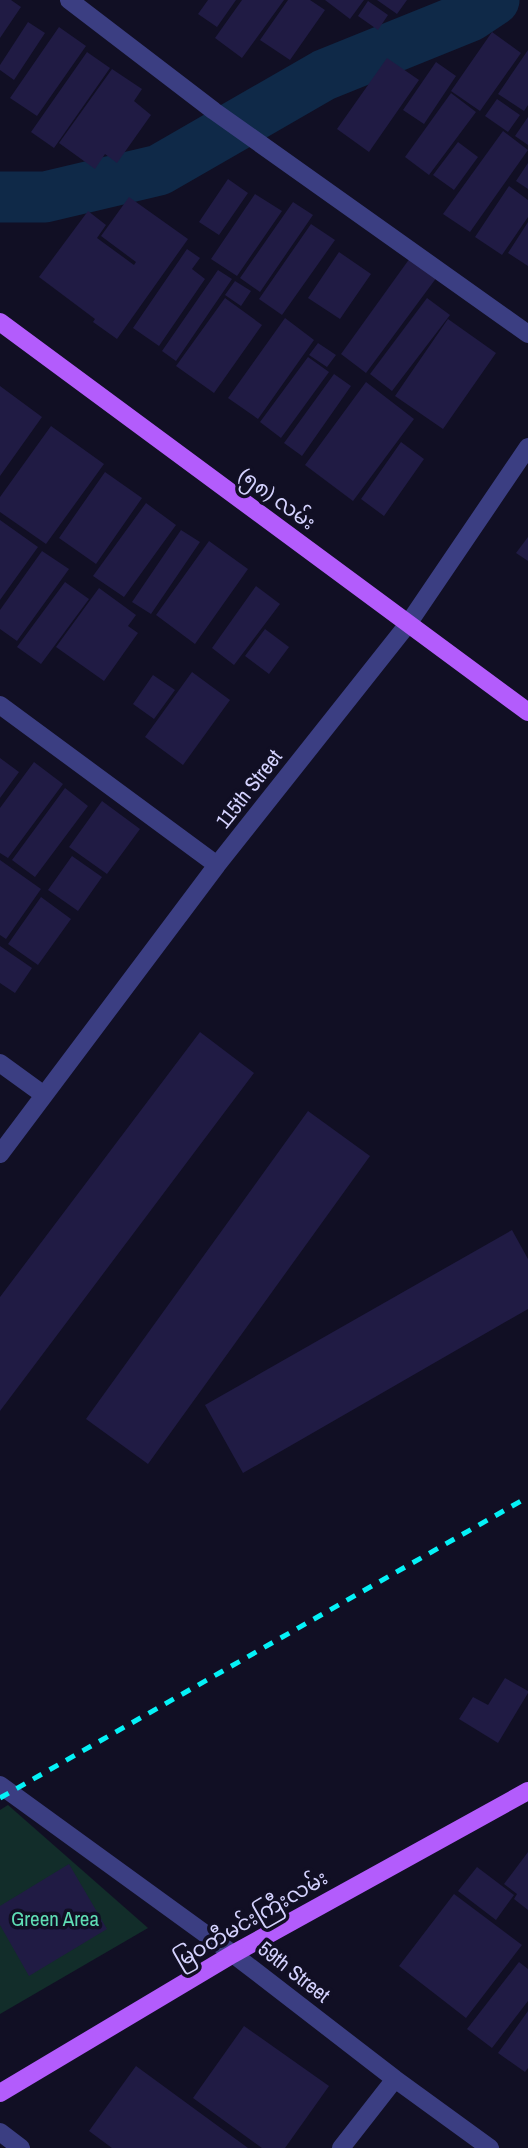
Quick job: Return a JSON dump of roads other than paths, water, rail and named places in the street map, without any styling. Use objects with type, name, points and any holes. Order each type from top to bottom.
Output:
[{"type":"main road","name":"(၅၈) လမ်း","points":[[0,322],[528,712]]},
{"type":"main road","name":"မြဝတီမင်းကြီးလမ်း","points":[[0,2093],[233,1954],[528,1791]]},
{"type":"street","points":[[69,0],[214,111],[528,334]]},
{"type":"street","name":"115th Street","points":[[0,1154],[218,865],[408,624],[528,447]]},
{"type":"street","points":[[0,705],[218,865]]},
{"type":"street","points":[[0,1063],[44,1095]]},
{"type":"street","name":"59th Street","points":[[0,1785],[233,1954],[395,2079],[490,2148]]},
{"type":"street","points":[[341,2148],[395,2079]]},
{"type":"street","points":[[0,2132],[21,2148]]},
{"type":"waterway","points":[[0,197],[45,197],[159,170],[324,75],[470,16],[494,0]]},
{"type":"railway","points":[[0,1798],[528,1497]]},
{"type":"park label","name":"Green Area","points":[[55,1919]]}]
